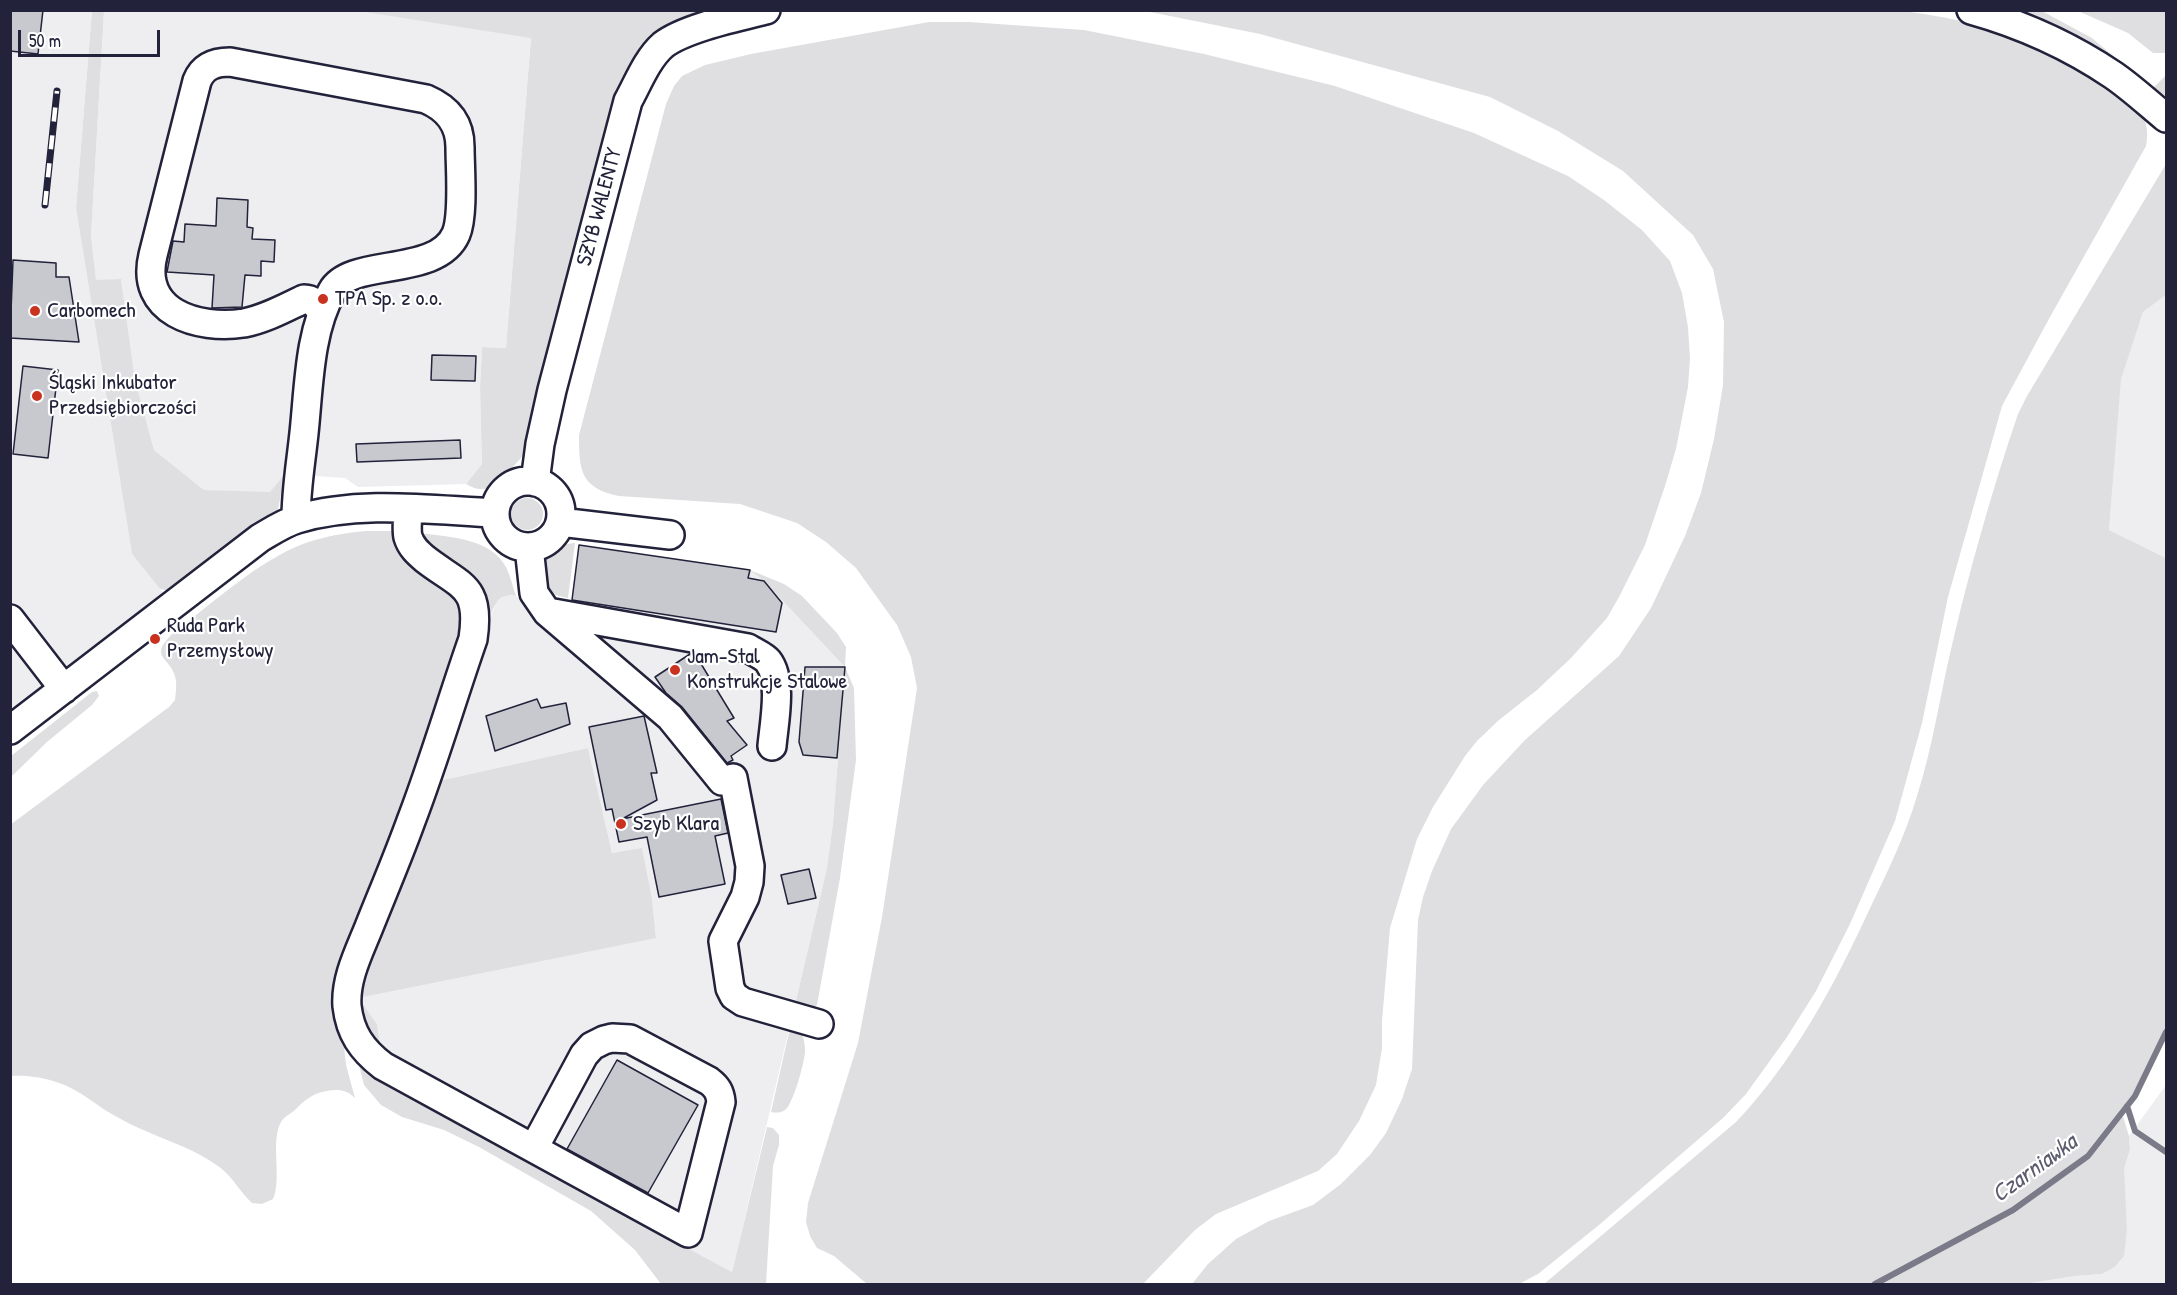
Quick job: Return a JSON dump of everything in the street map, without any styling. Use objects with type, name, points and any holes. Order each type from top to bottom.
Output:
[{"type":"street","name":"SZYB WALENTY","points":[[535,483],[540,444],[552,390],[628,101],[646,66],[663,45],[692,31],[766,10]]},
{"type":"street","points":[[1971,10],[1993,16],[2065,46],[2114,76],[2166,118]]},
{"type":"street","points":[[296,519],[297,489],[311,360],[322,313],[338,282],[356,274],[406,264],[429,256],[443,249],[452,240],[456,233],[460,212],[460,139],[457,127],[447,112],[438,104],[426,99],[230,62],[209,65],[200,72],[197,81],[153,255],[150,274],[156,296],[164,306],[188,319],[208,322],[244,322],[268,316],[310,299],[322,313]]},
{"type":"street","points":[[526,482],[535,483],[545,486],[553,493],[558,502],[560,522],[556,532],[549,540],[530,547],[519,546],[501,534],[496,524],[495,513],[501,495],[508,488],[526,482]]},
{"type":"street","points":[[10,730],[260,538],[296,519],[360,509],[495,513]]},
{"type":"street","points":[[408,509],[408,537],[415,551],[457,580],[471,597],[476,617],[473,639],[412,820],[356,960],[348,986],[347,1005],[357,1041],[383,1066],[688,1233],[721,1102],[720,1093],[717,1087],[709,1081],[630,1039],[603,1040],[584,1055],[534,1148]]},
{"type":"street","points":[[560,522],[670,535]]},
{"type":"street","points":[[530,547],[531,580],[534,593],[547,612],[670,717],[722,781],[733,778],[750,866],[745,897],[723,941],[730,988],[734,996],[743,1002],[819,1024]]},
{"type":"street","points":[[547,612],[748,648],[768,660],[775,675],[772,746]]},
{"type":"street","points":[[10,619],[64,689]]},
{"type":"shaded area","points":[[2040,10],[2092,38],[2152,89],[2166,75],[2166,98],[2159,97],[2002,11]]},
{"type":"shaded area","points":[[11,11],[92,11],[76,208],[132,554],[168,599],[62,679],[11,613]]},
{"type":"shaded area","points":[[92,11],[104,11],[91,236],[96,280],[121,279],[135,380],[154,450],[204,490],[270,492],[285,474],[278,509],[170,591],[160,589],[132,554],[76,208]]},
{"type":"shaded area","points":[[104,11],[358,11],[531,37],[506,348],[482,347],[480,388],[482,464],[466,484],[358,487],[345,478],[286,474],[270,493],[204,490],[154,450],[135,381],[121,279],[96,281],[91,236]]},
{"type":"shaded area","points":[[358,11],[732,11],[646,44],[623,76],[617,90],[527,449],[519,461],[499,481],[485,489],[466,484],[482,464],[480,388],[482,347],[506,348],[531,38]]},
{"type":"shaded area","points":[[1145,11],[1903,11],[1974,24],[2039,48],[2074,65],[2106,86],[2138,110],[2145,123],[2146,146],[2002,406],[1948,597],[1922,723],[1895,821],[1850,924],[1816,991],[1787,1037],[1746,1094],[1723,1118],[1599,1225],[1538,1274],[1519,1284],[1192,1284],[1208,1264],[1236,1239],[1269,1221],[1313,1205],[1341,1184],[1370,1155],[1386,1133],[1402,1099],[1412,1069],[1418,920],[1432,871],[1451,829],[1483,785],[1525,740],[1619,656],[1651,608],[1685,536],[1701,493],[1714,439],[1723,385],[1724,322],[1713,269],[1693,235],[1623,171],[1558,131],[1490,97],[1260,34]]},
{"type":"shaded area","points":[[2078,11],[2166,11],[2166,53],[2153,53],[2128,33]]},
{"type":"shaded area","points":[[929,22],[969,22],[1084,30],[1204,54],[1335,86],[1474,133],[1568,176],[1604,200],[1642,230],[1670,261],[1682,293],[1688,327],[1690,359],[1688,387],[1676,449],[1645,545],[1619,597],[1607,618],[1571,658],[1477,741],[1433,807],[1417,839],[1390,928],[1382,1048],[1376,1085],[1359,1121],[1337,1154],[1318,1171],[1216,1214],[1195,1230],[1143,1284],[867,1284],[834,1256],[817,1248],[806,1222],[808,1203],[858,1043],[882,917],[917,688],[911,657],[897,625],[856,568],[826,542],[797,523],[740,504],[619,496],[606,493],[589,482],[581,468],[579,435],[666,104],[674,86],[682,76],[705,65],[751,54]]},
{"type":"shaded area","points":[[2166,164],[2166,295],[2143,312],[2121,379],[2109,530],[2166,558],[2166,1032],[2135,1096],[2122,1113],[2129,1136],[2130,1150],[2124,1169],[2127,1230],[2124,1256],[2115,1267],[2102,1274],[2025,1284],[1544,1284],[1736,1122],[1777,1073],[1829,991],[1885,878],[1913,810],[1928,758],[1952,645],[1974,558],[2018,414]]},
{"type":"shaded area","points":[[2166,295],[2166,558],[2109,530],[2120,379],[2143,312]]},
{"type":"shaded area","points":[[527,498],[538,503],[543,514],[538,525],[527,530],[516,525],[511,514],[516,503]]},
{"type":"shaded area","points":[[366,531],[392,531],[397,535],[403,559],[419,573],[453,595],[461,604],[466,621],[343,1037],[346,1065],[355,1098],[340,1090],[322,1092],[307,1099],[284,1118],[279,1125],[277,1135],[277,1179],[273,1199],[262,1204],[252,1203],[222,1169],[184,1147],[132,1125],[65,1085],[28,1076],[11,1076],[10,825],[169,707],[175,700],[175,676],[161,653],[171,635],[269,561],[303,544],[319,539]]},
{"type":"shaded area","points":[[420,533],[457,538],[481,545],[500,559],[507,569],[516,596],[509,595],[498,601],[486,631],[424,548]]},
{"type":"shaded area","points":[[575,543],[568,598],[550,592],[545,584],[543,566],[556,550],[564,545]]},
{"type":"shaded area","points":[[579,545],[750,570],[764,581],[845,667],[833,823],[827,868],[732,1272],[386,1086],[377,1024],[357,998],[656,937],[652,898],[642,849],[612,853],[588,748],[443,780],[443,758],[496,602],[506,595],[516,596],[542,620],[581,629],[585,605],[571,603]]},
{"type":"shaded area","points":[[750,570],[784,584],[802,596],[837,633],[846,647],[845,667],[764,581]]},
{"type":"shaded area","points":[[10,639],[48,687],[10,714]]},
{"type":"shaded area","points":[[845,667],[854,688],[856,760],[840,878],[817,1005],[812,1010],[794,1009],[827,868],[833,823]]},
{"type":"shaded area","points":[[97,691],[99,696],[92,705],[47,742],[11,777],[11,756],[92,692]]},
{"type":"shaded area","points":[[588,748],[612,853],[642,848],[652,898],[656,938],[358,998],[377,1024],[382,1057],[366,1040],[358,1023],[356,1004],[358,981],[436,769],[443,771],[443,780]]},
{"type":"shaded area","points":[[790,1028],[801,1032],[803,1037],[805,1051],[803,1064],[795,1092],[788,1106],[782,1112],[776,1113],[771,1112]]},
{"type":"shaded area","points":[[363,1062],[384,1074],[386,1086],[732,1272],[767,1127],[773,1128],[779,1135],[779,1145],[773,1166],[766,1284],[661,1284],[635,1250],[591,1211],[479,1147],[444,1130],[402,1117],[381,1105],[364,1085],[359,1065]]},
{"type":"shaded area","points":[[2166,1085],[2166,1284],[2025,1284],[2102,1274],[2115,1267],[2123,1257],[2127,1230],[2123,1184],[2124,1169],[2130,1150],[2129,1136]]},
{"type":"building","points":[[10,10],[43,10],[38,54],[10,51]]},
{"type":"building","points":[[217,198],[248,200],[247,227],[253,228],[252,239],[275,240],[274,262],[261,261],[261,276],[245,275],[242,307],[212,308],[214,275],[167,272],[173,241],[184,242],[185,224],[216,226]]},
{"type":"building","points":[[13,260],[56,263],[56,277],[69,277],[79,342],[10,338]]},
{"type":"building","points":[[432,355],[476,356],[475,381],[431,380]]},
{"type":"building","name":"Śląski Inkubator Przedsiębiorczości","points":[[23,366],[58,370],[48,458],[13,454]]},
{"type":"building","points":[[460,440],[461,458],[357,462],[356,444]]},
{"type":"building","points":[[579,545],[750,570],[748,578],[764,581],[782,603],[776,632],[572,600]]},
{"type":"building","points":[[690,654],[695,654],[734,718],[727,721],[747,745],[731,756],[733,760],[727,763],[682,707],[666,693],[655,677]]},
{"type":"building","points":[[805,667],[845,667],[837,758],[803,755],[799,742]]},
{"type":"building","points":[[537,699],[541,708],[566,703],[570,724],[495,751],[486,716]]},
{"type":"building","points":[[644,716],[657,773],[651,773],[657,800],[622,819],[721,799],[728,833],[715,836],[725,884],[659,897],[647,837],[619,842],[612,809],[606,810],[589,727]]},
{"type":"building","points":[[809,869],[816,898],[788,904],[781,875]]},
{"type":"building","points":[[617,1060],[698,1105],[648,1193],[567,1149]]},
{"type":"waterway","name":"Czarniawka","points":[[1875,1284],[2013,1210],[2088,1156],[2135,1096],[2166,1032]]},
{"type":"waterway","points":[[2127,1106],[2135,1131],[2166,1152]]},
{"type":"railway","points":[[45,205],[57,91]]},
{"type":"place","name":"TPA Sp. z o.o.","points":[[323,299]]},
{"type":"place","name":"Carbomech","points":[[35,311]]},
{"type":"place","name":"Śląski Inkubator Przedsiębiorczości","points":[[37,396]]},
{"type":"place","name":"Ruda Park Przemysłowy","points":[[155,639]]},
{"type":"place","name":"Jam-Stal Konstrukcje Stalowe","points":[[675,670]]},
{"type":"place","name":"Szyb Klara","points":[[621,824]]}]
